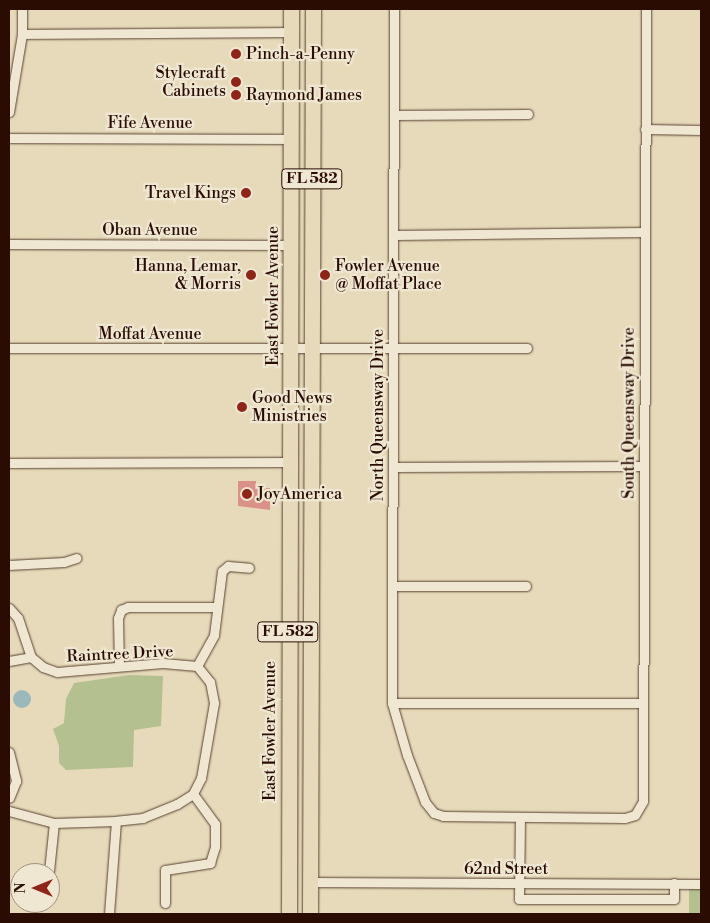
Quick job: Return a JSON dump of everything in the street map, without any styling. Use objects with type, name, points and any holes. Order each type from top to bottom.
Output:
[{"type":"main road","name":"East Fowler Avenue","points":[[288,914],[287,711],[292,9]]},
{"type":"main road","name":"FL 582","points":[[310,914],[313,9]]},
{"type":"main road","points":[[287,711],[298,802],[298,868],[310,882]]},
{"type":"street","points":[[9,112],[22,34],[22,9]]},
{"type":"street","name":"North Queensway Drive","points":[[394,9],[395,236],[392,703],[407,755],[425,802],[434,813],[520,817]]},
{"type":"street","name":"South Queensway Drive","points":[[520,817],[635,815],[644,801],[642,703],[646,9]]},
{"type":"street","points":[[22,34],[291,32]]},
{"type":"street","points":[[395,115],[528,114]]},
{"type":"street","points":[[645,129],[701,130]]},
{"type":"street","name":"Fife Avenue","points":[[9,138],[291,139]]},
{"type":"street","points":[[395,236],[644,232]]},
{"type":"street","name":"Oban Avenue","points":[[9,244],[290,245]]},
{"type":"street","name":"Moffat Avenue","points":[[9,348],[393,351],[527,348]]},
{"type":"street","points":[[9,463],[290,462]]},
{"type":"street","points":[[393,467],[644,466]]},
{"type":"street","points":[[9,565],[64,562],[76,558]]},
{"type":"street","points":[[197,666],[214,636],[222,571],[228,566],[249,568]]},
{"type":"street","points":[[392,586],[526,586]]},
{"type":"street","points":[[119,666],[118,618],[122,610],[128,607],[217,607]]},
{"type":"street","points":[[9,608],[18,618],[31,656],[9,661]]},
{"type":"street","name":"Raintree Drive","points":[[31,656],[57,672],[119,666],[197,666],[210,682],[214,703],[210,741],[193,794]]},
{"type":"street","points":[[392,703],[642,703]]},
{"type":"street","points":[[9,752],[16,781],[9,798]]},
{"type":"street","points":[[9,811],[54,824],[116,821],[143,818],[193,794],[214,824],[215,847],[210,863],[165,870],[165,904]]},
{"type":"street","points":[[520,817],[519,899],[674,899],[674,883]]},
{"type":"street","points":[[109,914],[116,821]]},
{"type":"street","points":[[49,863],[54,824]]},
{"type":"street","name":"62nd Street","points":[[310,882],[701,884]]},
{"type":"green space","points":[[129,675],[163,676],[161,726],[134,730],[133,767],[66,770],[59,763],[59,746],[53,729],[64,723],[66,699],[74,683]]},
{"type":"green space","points":[[689,888],[701,888],[701,914],[689,914]]},
{"type":"water","points":[[22,690],[28,693],[31,699],[28,705],[22,708],[16,705],[13,699],[16,693]]},
{"type":"building","points":[[238,481],[256,481],[256,488],[270,488],[270,510],[238,506]]},
{"type":"place","name":"Pinch-a-Penny","points":[[236,54]]},
{"type":"place","name":"Stylecraft Cabinets","points":[[236,82]]},
{"type":"place","name":"Raymond James","points":[[236,95]]},
{"type":"place","name":"Travel Kings","points":[[246,193]]},
{"type":"place","name":"Hanna, Lemar, & Morris","points":[[251,275]]},
{"type":"place","name":"Fowler Avenue @ Moffat Place","points":[[325,275]]},
{"type":"place","name":"Good News Ministries","points":[[242,407]]},
{"type":"place","name":"JoyAmerica","points":[[247,494]]}]
